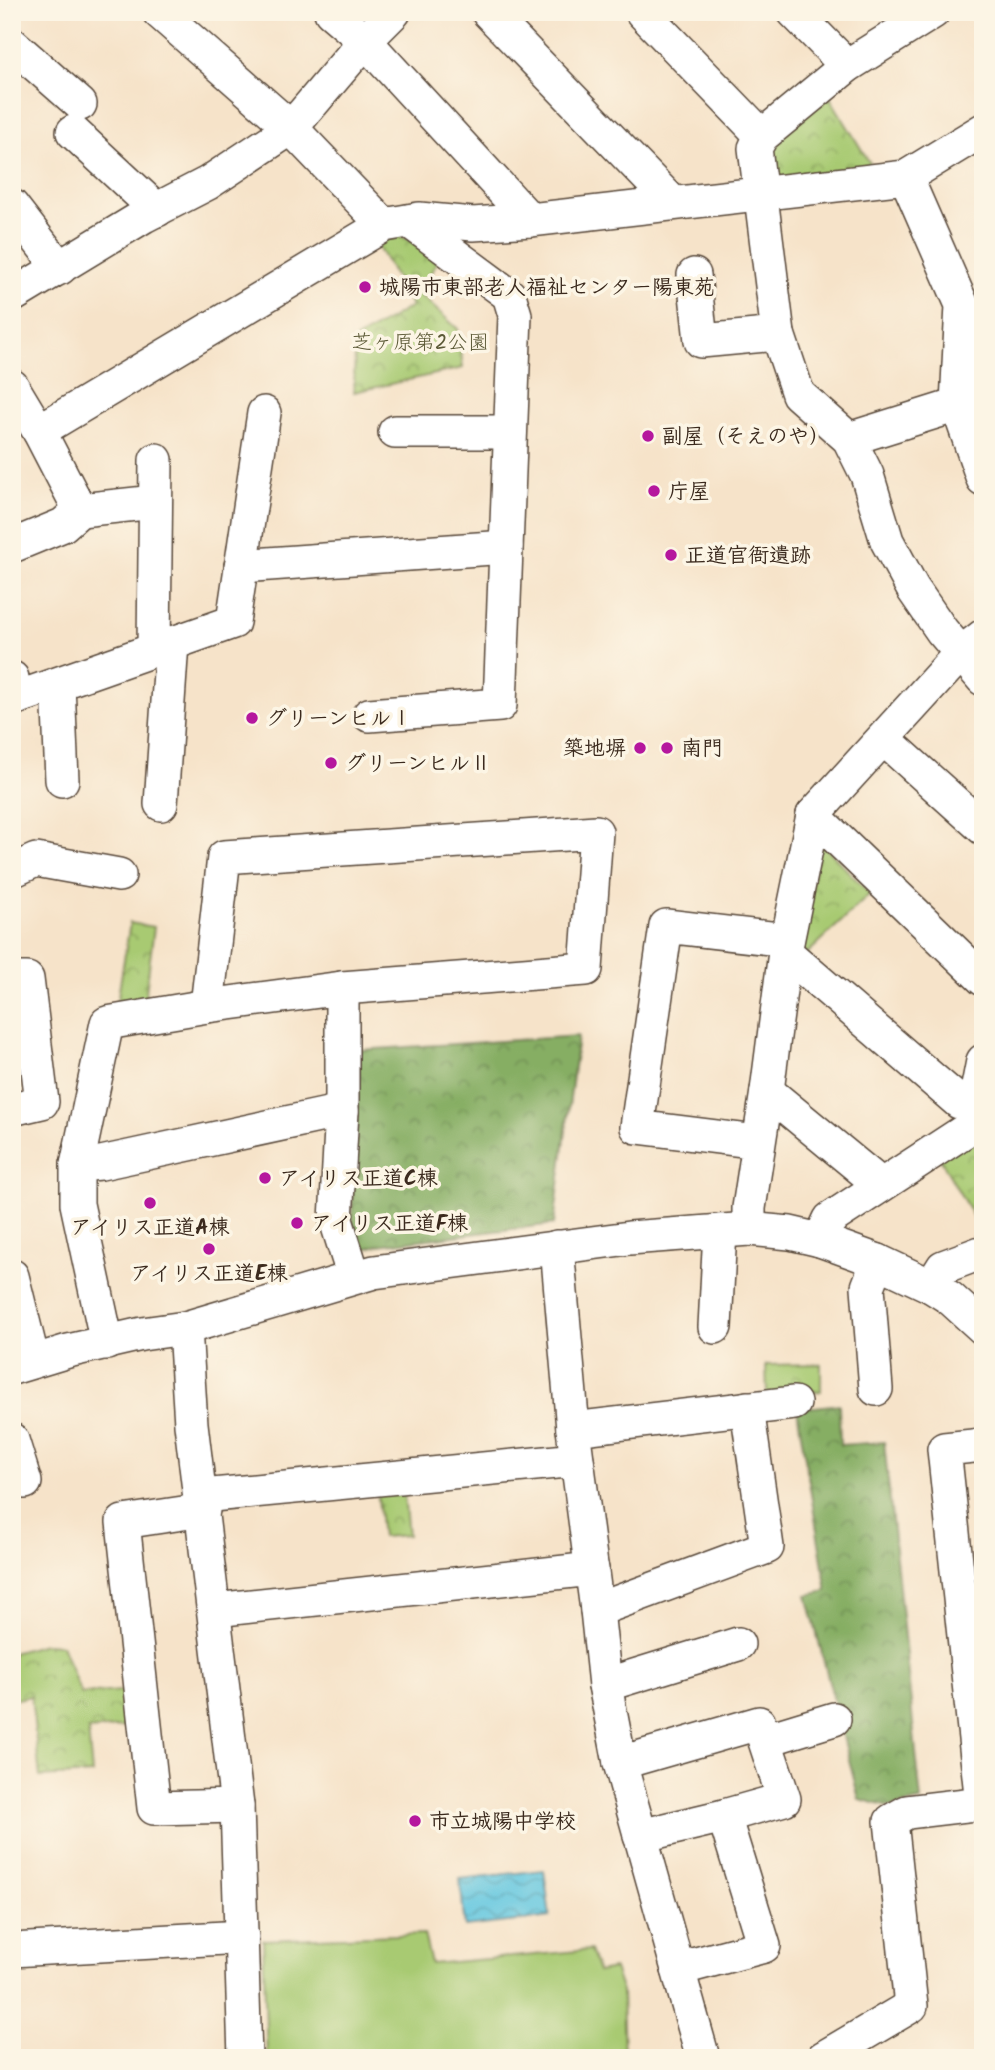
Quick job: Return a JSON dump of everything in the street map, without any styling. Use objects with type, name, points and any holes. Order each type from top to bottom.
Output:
[{"type":"street","points":[[159,12],[397,223],[509,295],[514,315],[500,705],[369,715]]},
{"type":"street","points":[[331,12],[365,41],[530,220]]},
{"type":"street","points":[[12,296],[157,209],[208,183],[292,128],[365,41],[394,12]]},
{"type":"street","points":[[488,12],[672,202]]},
{"type":"street","points":[[642,12],[761,136]]},
{"type":"street","points":[[794,12],[847,66]]},
{"type":"street","points":[[933,12],[847,66],[761,136],[755,148],[778,334],[798,394],[849,439],[867,475],[887,541],[913,589],[942,631],[972,644],[983,679]]},
{"type":"street","points":[[12,44],[157,209]]},
{"type":"street","points":[[39,431],[397,223],[419,219],[473,224],[530,220],[906,177],[983,130]]},
{"type":"street","points":[[906,177],[962,305],[970,400],[983,479]]},
{"type":"street","points":[[12,206],[60,268]]},
{"type":"street","points":[[694,275],[701,341],[778,334]]},
{"type":"street","points":[[12,386],[80,510]]},
{"type":"street","points":[[849,439],[970,400]]},
{"type":"street","points":[[12,678],[14,699],[233,622],[264,413]]},
{"type":"street","points":[[395,432],[510,432]]},
{"type":"street","points":[[156,460],[155,502],[163,646],[161,804]]},
{"type":"street","points":[[12,547],[63,525],[80,510],[155,502]]},
{"type":"street","points":[[241,566],[506,547]]},
{"type":"street","points":[[715,1327],[734,1230],[749,1208],[786,946],[813,815],[972,644]]},
{"type":"street","points":[[58,684],[62,780]]},
{"type":"street","points":[[884,739],[983,828]]},
{"type":"street","points":[[813,815],[983,979]]},
{"type":"street","points":[[107,1343],[77,1204],[77,1165],[107,1023],[342,988],[586,969],[596,832],[224,857],[207,1006]]},
{"type":"street","points":[[12,871],[36,860],[119,875]]},
{"type":"street","points":[[758,1142],[637,1127],[666,926],[786,946],[959,1102],[980,1112]]},
{"type":"street","points":[[12,979],[27,979],[42,1102],[12,1109]]},
{"type":"street","points":[[342,988],[342,1111],[336,1220],[354,1277]]},
{"type":"street","points":[[980,1112],[983,1062]]},
{"type":"street","points":[[767,1091],[881,1185]]},
{"type":"street","points":[[77,1165],[101,1163],[342,1111]]},
{"type":"street","points":[[820,1240],[830,1219],[980,1112]]},
{"type":"street","points":[[12,1276],[23,1364],[142,1334],[185,1328],[354,1277],[444,1261],[629,1238],[734,1230],[790,1233],[820,1240],[878,1261],[950,1298],[983,1328]]},
{"type":"street","points":[[557,1247],[575,1444],[604,1685],[620,1763],[703,2058]]},
{"type":"street","points":[[931,1286],[943,1267],[983,1252]]},
{"type":"street","points":[[876,1389],[862,1294],[868,1287],[878,1261]]},
{"type":"street","points":[[185,1328],[191,1424],[203,1503],[237,1806],[245,2058]]},
{"type":"street","points":[[237,1806],[154,1808],[123,1522],[203,1503],[575,1444],[747,1408],[794,1403]]},
{"type":"street","points":[[597,1610],[767,1547],[747,1408]]},
{"type":"street","points":[[12,1440],[25,1482]]},
{"type":"street","points":[[823,2058],[911,2006],[891,1821],[906,1812],[983,1804],[969,1557],[944,1450],[983,1445]]},
{"type":"street","points":[[215,1610],[592,1569]]},
{"type":"street","points":[[604,1685],[738,1644]]},
{"type":"street","points":[[765,1740],[834,1718]]},
{"type":"street","points":[[620,1763],[759,1723],[784,1799],[640,1836]]},
{"type":"street","points":[[678,1969],[764,1946],[724,1816]]},
{"type":"street","points":[[12,1950],[242,1937]]},
{"type":"green space","points":[[829,96],[874,170],[781,182],[768,159],[771,140]]},
{"type":"green space","name":"芝ヶ原第2公園","points":[[387,231],[442,253],[419,294],[458,329],[463,368],[354,392],[355,340],[412,306],[374,240]]},
{"type":"green space","points":[[819,845],[826,848],[870,894],[806,955],[800,946]]},
{"type":"green space","points":[[130,923],[154,927],[145,1000],[116,1009]]},
{"type":"green space","points":[[578,1036],[554,1224],[378,1245],[355,1252],[352,1209],[360,1050]]},
{"type":"green space","points":[[983,1129],[983,1222],[978,1225],[938,1155]]},
{"type":"green space","points":[[821,1364],[821,1391],[767,1395],[766,1365]]},
{"type":"green space","points":[[839,1404],[840,1445],[884,1442],[921,1801],[889,1807],[859,1799],[807,1595],[827,1591],[797,1409]]},
{"type":"green space","points":[[403,1485],[408,1535],[382,1537],[377,1488]]},
{"type":"green space","points":[[44,1644],[62,1645],[81,1694],[134,1690],[136,1726],[88,1730],[92,1774],[40,1777],[31,1696],[12,1700],[12,1653]]},
{"type":"green space","points":[[424,1934],[431,1964],[590,1950],[598,1972],[614,1969],[622,1992],[624,2058],[267,2058],[263,1940]]},
{"type":"water","points":[[544,1870],[550,1917],[465,1927],[460,1879]]},
{"type":"place","name":"城陽市東部老人福祉センター陽東苑","points":[[365,287]]},
{"type":"place","name":"副屋（そえのや）","points":[[648,436]]},
{"type":"place","name":"庁屋","points":[[654,491]]},
{"type":"place","name":"正道官衙遺跡","points":[[671,555]]},
{"type":"place","name":"グリーンヒルⅠ","points":[[252,718]]},
{"type":"place","name":"築地塀","points":[[640,748]]},
{"type":"place","name":"南門","points":[[667,748]]},
{"type":"place","name":"グリーンヒルⅡ","points":[[331,763]]},
{"type":"place","name":"アイリス正道C棟","points":[[265,1178]]},
{"type":"place","name":"アイリス正道A棟","points":[[150,1203]]},
{"type":"place","name":"アイリス正道F棟","points":[[297,1223]]},
{"type":"place","name":"アイリス正道E棟","points":[[209,1249]]},
{"type":"place","name":"市立城陽中学校","points":[[415,1821]]}]
